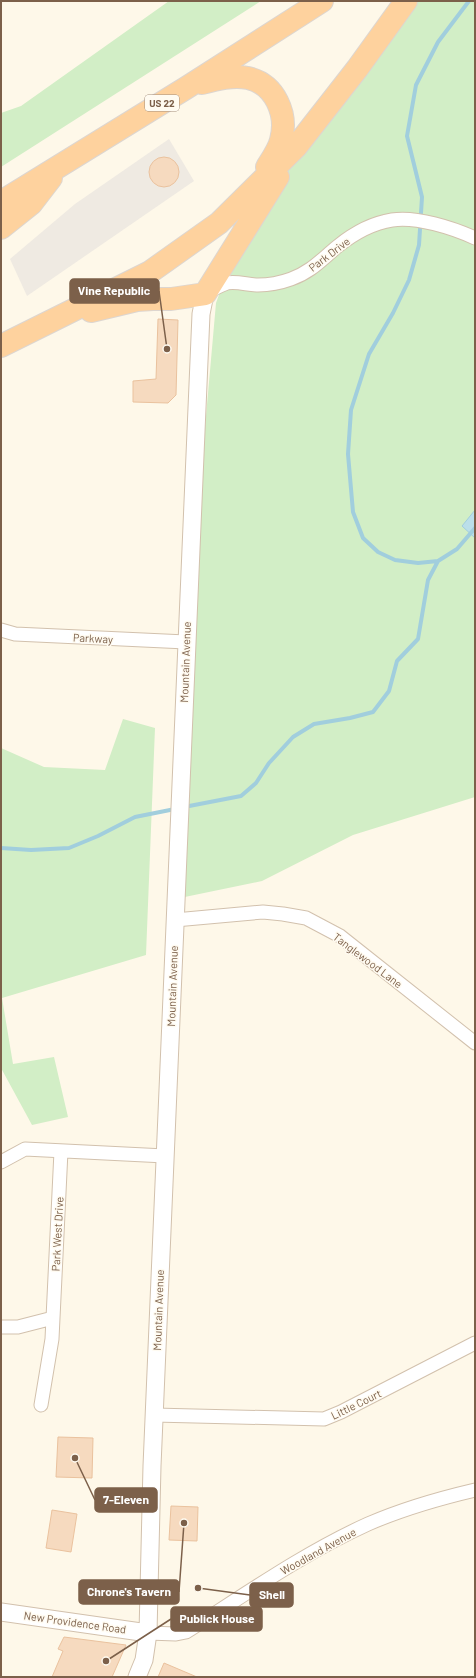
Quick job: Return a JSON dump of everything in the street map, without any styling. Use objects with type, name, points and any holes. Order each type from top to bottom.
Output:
[{"type":"highway","name":"US 22","points":[[1,202],[60,167],[322,1]]},
{"type":"highway","points":[[60,318],[137,300],[153,298],[171,299],[205,294],[296,147],[357,69],[406,1]]},
{"type":"highway","points":[[186,88],[220,78],[247,78],[258,81],[273,94],[279,102],[283,122],[281,140],[257,186]]},
{"type":"highway","points":[[1,346],[150,272],[219,223],[296,147]]},
{"type":"highway","points":[[1,228],[31,204],[60,167]]},
{"type":"street","name":"Park Drive","points":[[205,294],[228,283],[257,285],[274,284],[291,279],[316,266],[338,246],[358,233],[392,220],[406,220],[443,226],[475,238]]},
{"type":"street","name":"Mountain Avenue","points":[[137,1677],[144,1660],[148,1633],[150,1509],[178,824],[201,314],[205,294]]},
{"type":"street","name":"Parkway","points":[[1,630],[15,634],[186,642]]},
{"type":"street","name":"Tanglewood Lane","points":[[175,920],[262,912],[306,918],[340,936],[475,1043]]},
{"type":"street","points":[[1,1162],[25,1149],[165,1156]]},
{"type":"street","name":"Park West Drive","points":[[41,1405],[52,1339],[60,1151]]},
{"type":"street","points":[[1,1327],[18,1327],[53,1318]]},
{"type":"street","name":"Little Court","points":[[154,1415],[324,1419],[341,1412],[475,1343]]},
{"type":"street","name":"Woodland Avenue","points":[[148,1633],[176,1634],[186,1632],[289,1566],[328,1543],[370,1523],[431,1502],[475,1490]]},
{"type":"street","name":"New Providence Road","points":[[1,1612],[148,1633]]},
{"type":"shaded area","points":[[169,139],[194,181],[27,296],[10,259],[75,204]]},
{"type":"green space","points":[[169,1],[261,1],[1,167],[1,113],[21,106]]},
{"type":"green space","points":[[406,1],[475,1],[475,797],[353,835],[262,881],[175,899],[186,642],[216,303],[240,237]]},
{"type":"green space","points":[[123,719],[155,728],[146,955],[2,998],[13,1064],[54,1057],[68,1117],[32,1125],[1,1068],[1,748],[44,767],[105,770]]},
{"type":"water","points":[[475,510],[475,538],[462,526]]},
{"type":"building","points":[[164,157],[170,158],[178,166],[178,178],[170,186],[164,187],[158,186],[150,178],[149,172],[150,166],[158,158]]},
{"type":"building","points":[[158,319],[178,320],[176,395],[168,403],[133,402],[133,381],[156,379]]},
{"type":"building","points":[[58,1437],[93,1438],[92,1478],[56,1477]]},
{"type":"building","points":[[171,1506],[198,1507],[197,1541],[169,1540]]},
{"type":"building","points":[[52,1510],[77,1514],[71,1552],[46,1548]]},
{"type":"building","points":[[64,1637],[126,1645],[112,1677],[52,1677],[63,1651],[58,1649]]},
{"type":"building","points":[[164,1663],[197,1677],[158,1677]]},
{"type":"waterway","points":[[469,1],[438,42],[416,85],[407,136],[422,197],[419,245],[409,280],[393,313],[369,354],[351,410],[348,454],[353,512],[363,538],[378,552],[395,560],[418,563],[438,561],[457,549],[475,528]]},
{"type":"waterway","points":[[184,807],[241,796],[256,783],[269,763],[293,737],[314,724],[350,718],[373,712],[389,691],[397,661],[418,639],[428,580],[438,561]]},
{"type":"waterway","points":[[1,848],[31,850],[69,848],[98,836],[135,817],[175,809]]},
{"type":"place","name":"Vine Republic","points":[[167,349]]},
{"type":"place","name":"7-Eleven","points":[[75,1458]]},
{"type":"place","name":"Chrone's Tavern","points":[[184,1523]]},
{"type":"place","name":"Shell","points":[[198,1588]]},
{"type":"place","name":"Publick House","points":[[106,1661]]}]
